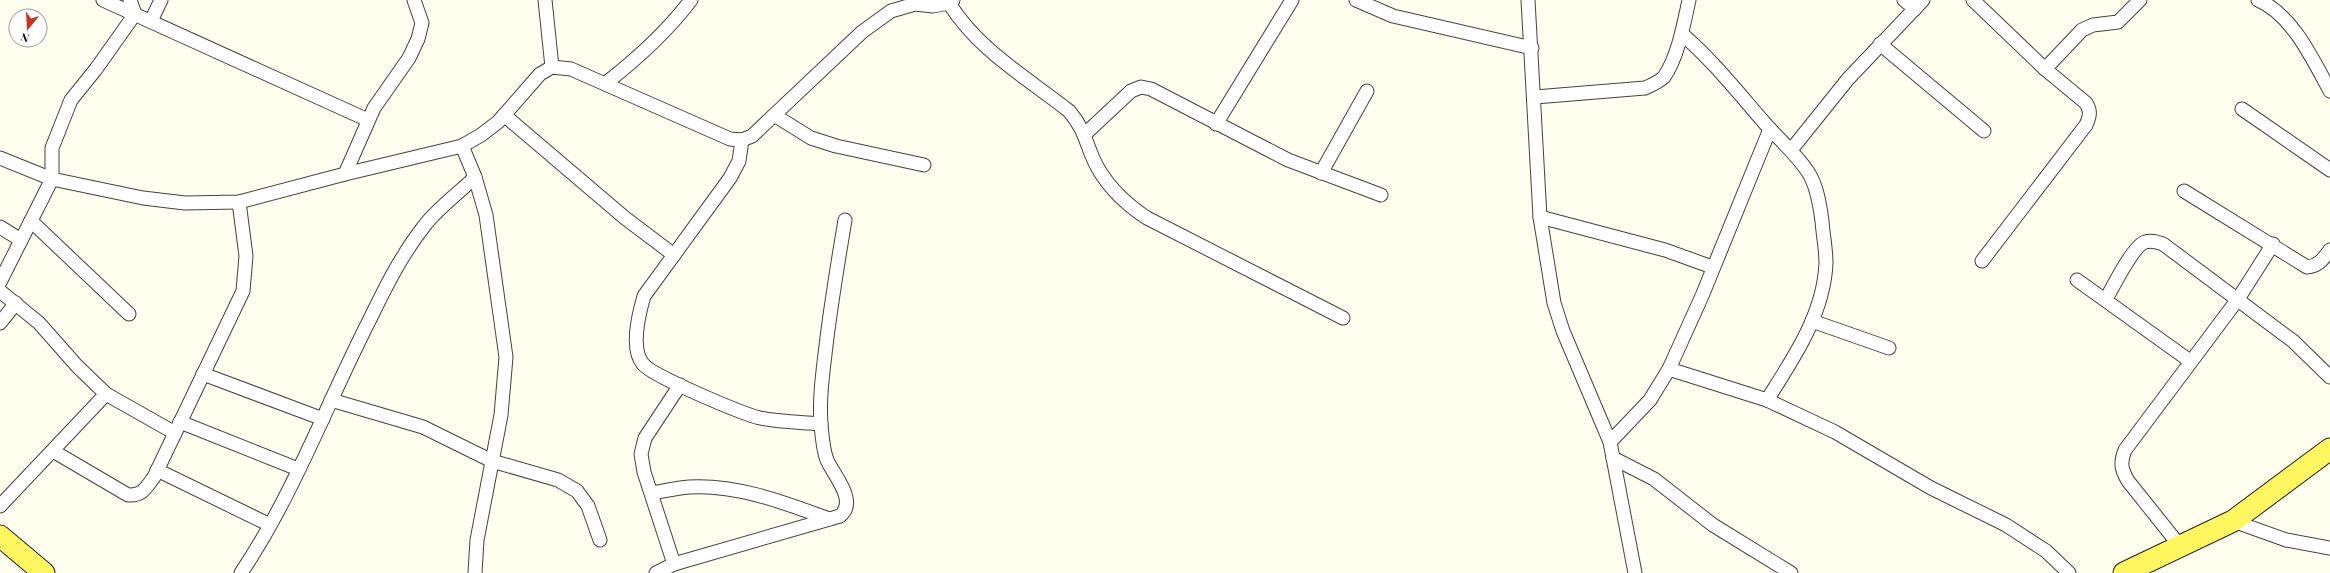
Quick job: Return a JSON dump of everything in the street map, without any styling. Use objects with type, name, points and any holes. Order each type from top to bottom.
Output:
[{"type":"main road","points":[[2124,573],[2233,521],[2330,449]]},
{"type":"main road","points":[[0,536],[44,573]]},
{"type":"street","points":[[103,0],[196,44],[368,120]]},
{"type":"street","points":[[130,0],[135,14]]},
{"type":"street","points":[[151,22],[161,0]]},
{"type":"street","points":[[345,174],[374,108],[409,58],[418,39],[422,23],[414,0]]},
{"type":"street","points":[[545,0],[552,66]]},
{"type":"street","points":[[606,83],[637,59],[660,38],[691,0]]},
{"type":"street","points":[[1216,124],[1292,0]]},
{"type":"street","points":[[1356,0],[1393,16],[1532,48]]},
{"type":"street","points":[[1528,0],[1535,97],[1540,217],[1554,303],[1563,331],[1610,442],[1635,573]]},
{"type":"street","points":[[1535,97],[1645,88],[1664,77],[1682,34],[1689,0]]},
{"type":"street","points":[[1791,150],[1848,79],[1919,5],[1904,0]]},
{"type":"street","points":[[1973,0],[2045,68],[2086,103],[2089,109],[2089,117],[2064,155],[1982,261]]},
{"type":"street","points":[[2045,68],[2082,30],[2094,25],[2118,22],[2140,0]]},
{"type":"street","points":[[2258,0],[2277,11],[2295,32],[2314,59],[2330,91]]},
{"type":"street","points":[[0,158],[52,179],[143,198],[185,203],[239,202],[345,174],[462,146],[482,136],[504,115],[540,74],[552,66],[571,69],[606,83],[730,139],[742,140],[752,136],[862,32],[891,12],[913,2],[933,6],[951,2],[961,23],[978,42],[1068,111],[1085,134],[1098,170],[1114,191],[1131,208],[1147,218],[1343,318]]},
{"type":"street","points":[[0,282],[52,179],[52,148],[71,100],[96,69],[135,14]]},
{"type":"street","points":[[1682,34],[1721,71],[1770,129],[1791,150],[1809,173],[1820,205],[1826,263],[1821,293],[1812,321],[1796,354],[1767,400]]},
{"type":"street","points":[[1880,44],[1984,131]]},
{"type":"street","points":[[1085,134],[1131,91],[1141,87],[1161,93],[1216,124],[1288,160],[1381,195]]},
{"type":"street","points":[[1321,173],[1366,91]]},
{"type":"street","points":[[2242,108],[2330,170]]},
{"type":"street","points":[[504,115],[625,218],[674,255]]},
{"type":"street","points":[[774,116],[811,138],[836,146],[924,164]]},
{"type":"street","points":[[1610,442],[1650,400],[1669,369],[1702,296],[1712,267],[1770,129]]},
{"type":"street","points":[[742,140],[739,161],[730,178],[644,296],[638,315],[637,334],[639,356],[643,365],[658,375],[741,413],[760,418],[821,424]]},
{"type":"street","points":[[462,146],[475,177],[486,215],[506,357],[501,415],[477,540],[475,573]]},
{"type":"street","points":[[241,573],[270,525],[323,419],[351,356],[399,261],[426,224],[475,177]]},
{"type":"street","points":[[2184,191],[2273,244],[2307,267],[2315,266],[2329,254]]},
{"type":"street","points":[[53,450],[128,495],[136,495],[144,490],[157,470],[178,428],[243,291],[246,274],[245,248],[239,202]]},
{"type":"street","points":[[1540,217],[1665,250],[1712,267]]},
{"type":"street","points":[[656,573],[674,564],[840,516],[846,512],[848,504],[846,496],[827,459],[821,424],[822,384],[833,286],[845,220]]},
{"type":"street","points":[[31,221],[129,314]]},
{"type":"street","points":[[0,227],[21,240]]},
{"type":"street","points":[[2106,299],[2136,249],[2143,242],[2152,240],[2163,244],[2293,341],[2330,377]]},
{"type":"street","points":[[2180,546],[2128,481],[2122,471],[2121,460],[2125,450],[2190,361],[2238,299],[2273,244]]},
{"type":"street","points":[[2077,280],[2106,299],[2190,361]]},
{"type":"street","points":[[0,291],[39,323],[77,366],[106,394],[178,428],[298,469]]},
{"type":"street","points":[[0,323],[16,303]]},
{"type":"street","points":[[1812,321],[1889,348]]},
{"type":"street","points":[[1669,369],[1767,400],[1835,432],[1931,488],[2006,525],[2046,551],[2068,573]]},
{"type":"street","points":[[203,374],[323,419]]},
{"type":"street","points":[[674,564],[644,472],[641,454],[645,438],[680,384]]},
{"type":"street","points":[[0,506],[106,394]]},
{"type":"street","points":[[331,400],[423,427],[492,461],[558,480],[577,491],[588,506],[600,540]]},
{"type":"street","points":[[1613,458],[1654,479],[1713,525],[1791,573]]},
{"type":"street","points":[[157,470],[270,525]]},
{"type":"street","points":[[652,493],[689,487],[720,489],[758,495],[829,519]]},
{"type":"street","points":[[2233,521],[2286,540],[2330,548]]}]
